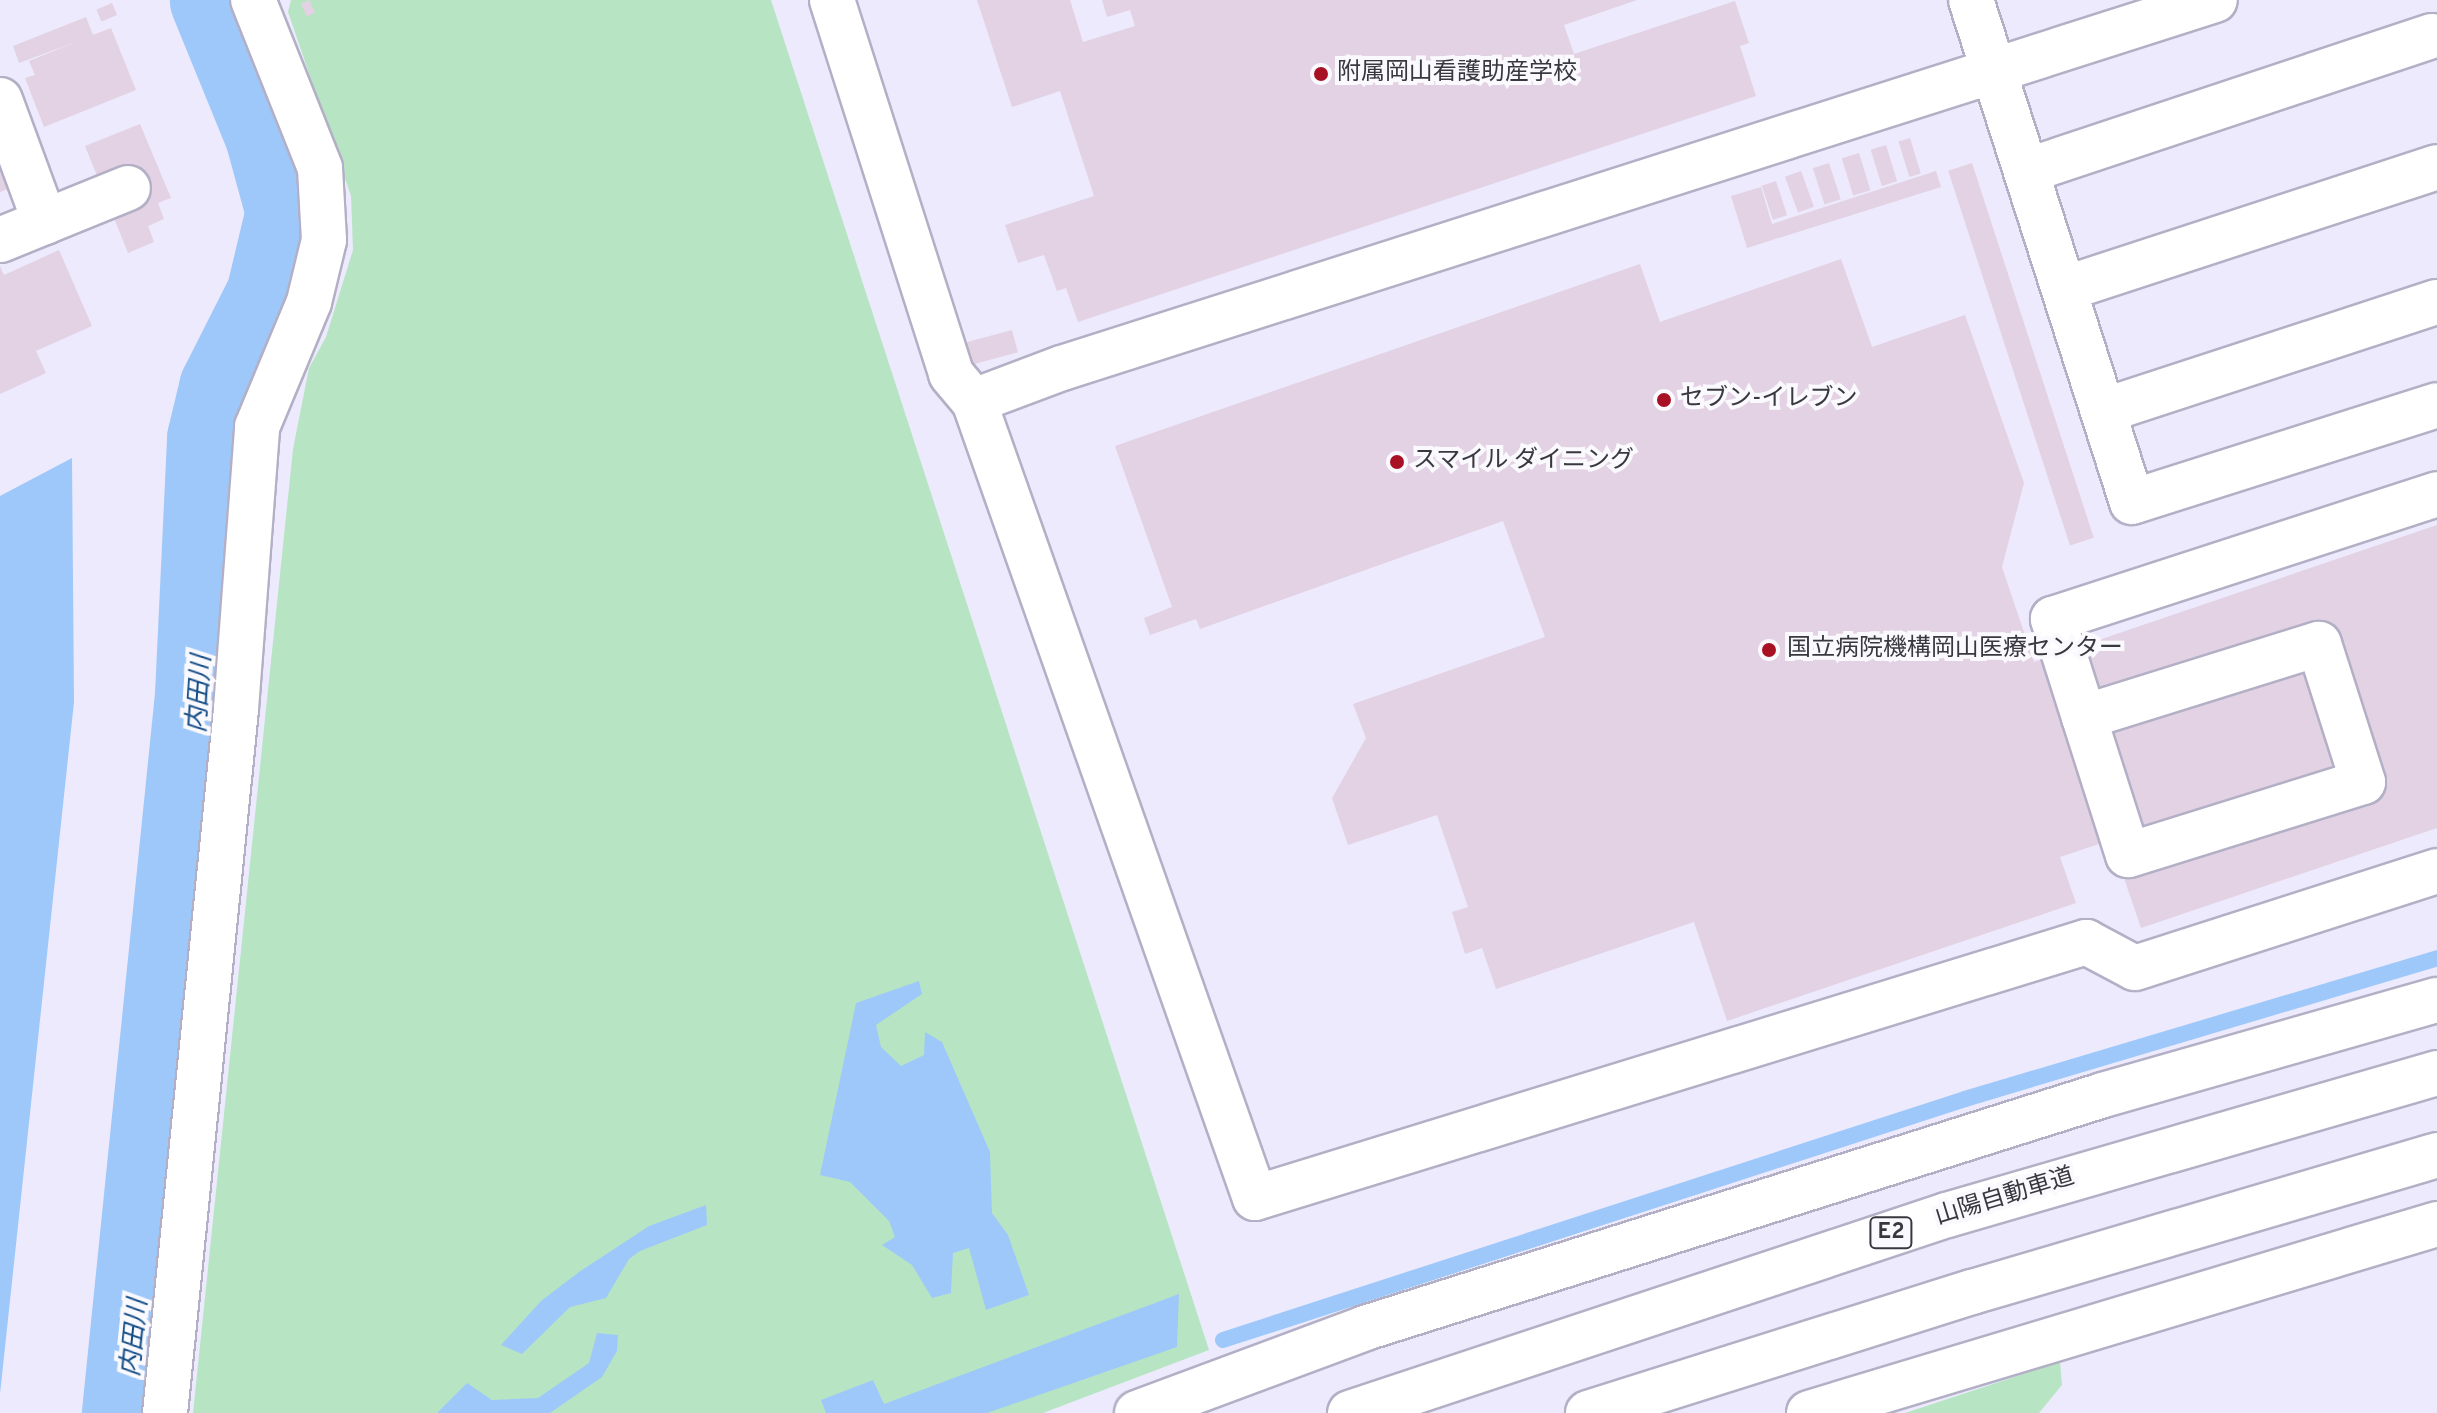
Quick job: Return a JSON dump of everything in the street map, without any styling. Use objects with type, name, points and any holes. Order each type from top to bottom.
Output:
[{"type":"main road","points":[[165,1413],[236,709],[257,427],[309,302],[324,240],[320,168],[253,0]]},
{"type":"main road","points":[[832,0],[951,374],[974,401],[1255,1198],[2086,942],[2135,968],[2437,871]]},
{"type":"main road","points":[[1971,0],[2132,502],[2437,405]]},
{"type":"main road","points":[[974,401],[1062,368],[2215,0]]},
{"type":"main road","points":[[2026,171],[2430,29]]},
{"type":"main road","points":[[0,100],[45,222]]},
{"type":"main road","points":[[2064,289],[2437,167]]},
{"type":"main road","points":[[0,240],[128,188]]},
{"type":"main road","points":[[2103,411],[2437,302]]},
{"type":"main road","points":[[2084,717],[2319,644],[2363,782],[2128,855],[2084,717],[2053,619],[2437,494]]},
{"type":"main road","points":[[1137,1413],[1365,1328],[2103,1095],[2437,1000]]},
{"type":"main road","name":"山陽自動車道","points":[[1350,1413],[1947,1215],[2437,1073]]},
{"type":"main road","points":[[1588,1413],[1972,1292],[2437,1155]]},
{"type":"main road","points":[[1809,1413],[2437,1224]]},
{"type":"green space","points":[[291,0],[771,0],[1209,1350],[1043,1413],[193,1413],[293,449],[309,368],[326,337],[353,250],[351,196],[288,12]]},
{"type":"green space","points":[[2060,1362],[2062,1385],[2039,1413],[1905,1413]]},
{"type":"water","points":[[72,458],[74,702],[0,1394],[0,496]]},
{"type":"water","points":[[919,981],[922,994],[876,1025],[881,1047],[901,1066],[924,1055],[925,1032],[942,1042],[990,1152],[992,1213],[1008,1235],[1029,1295],[986,1310],[969,1248],[953,1253],[951,1293],[932,1298],[912,1265],[882,1245],[895,1237],[889,1221],[850,1182],[820,1175],[856,1003]]},
{"type":"water","points":[[706,1205],[707,1225],[640,1251],[629,1259],[606,1298],[570,1307],[522,1354],[501,1345],[541,1301],[579,1272],[649,1226]]},
{"type":"water","points":[[1179,1294],[1177,1347],[987,1413],[826,1413],[821,1400],[873,1380],[884,1404]]},
{"type":"water","points":[[597,1333],[618,1335],[617,1351],[602,1377],[550,1413],[437,1413],[467,1383],[492,1400],[538,1398],[589,1363]]},
{"type":"building","points":[[309,0],[315,13],[307,16],[301,4]]},
{"type":"building","points":[[977,0],[1070,0],[1083,42],[1135,26],[1130,10],[1107,17],[1102,0],[1637,0],[1564,25],[1574,54],[1735,1],[1749,43],[1740,46],[1756,96],[1078,322],[1066,288],[1057,291],[1044,255],[1018,263],[1005,225],[1094,196],[1060,91],[1012,107]]},
{"type":"building","points":[[112,3],[117,15],[101,22],[96,10]]},
{"type":"building","points":[[86,17],[93,35],[111,28],[136,90],[44,127],[25,78],[35,75],[29,61],[76,42],[19,63],[13,46]]},
{"type":"building","points":[[140,124],[171,198],[158,203],[164,219],[148,226],[154,242],[128,253],[85,146]]},
{"type":"building","points":[[1910,138],[1921,173],[1909,177],[1899,142]]},
{"type":"building","points":[[1886,145],[1897,181],[1882,186],[1871,150]]},
{"type":"building","points":[[1859,153],[1870,190],[1853,196],[1842,158]]},
{"type":"building","points":[[1829,163],[1841,199],[1825,204],[1813,168]]},
{"type":"building","points":[[1972,163],[2094,538],[2070,545],[1948,171]]},
{"type":"building","points":[[0,167],[8,189],[0,192]]},
{"type":"building","points":[[1801,171],[1814,207],[1798,213],[1785,177]]},
{"type":"building","points":[[1936,171],[1941,187],[1747,248],[1731,196],[1761,187],[1772,224]]},
{"type":"building","points":[[1776,181],[1787,215],[1773,220],[1762,186]]},
{"type":"building","points":[[59,250],[92,326],[36,351],[46,373],[0,394],[0,266],[4,275]]},
{"type":"building","name":"国立病院機構岡山医療センター","points":[[1841,259],[1872,347],[1965,315],[2024,483],[2002,567],[2034,662],[2437,525],[2437,828],[2141,928],[2111,840],[2060,857],[2076,903],[1727,1021],[1694,922],[1496,989],[1482,948],[1465,954],[1452,912],[1468,907],[1437,815],[1348,845],[1332,798],[1366,738],[1353,704],[1545,637],[1503,521],[1200,629],[1196,619],[1150,635],[1144,618],[1172,607],[1115,446],[1640,264],[1660,322]]},
{"type":"building","points":[[1012,330],[1018,352],[972,365],[966,342]]},
{"type":"waterway","name":"内田川","points":[[129,1413],[202,695],[214,439],[226,389],[273,296],[293,212],[272,135],[217,0]]},
{"type":"waterway","points":[[1223,1340],[1965,1099],[2437,958]]},
{"type":"place","name":"附属岡山看護助産学校","points":[[1321,74]]},
{"type":"place","name":"セブン-イレブン","points":[[1664,400]]},
{"type":"place","name":"スマイル ダイニング","points":[[1397,462]]},
{"type":"place","name":"国立病院機構岡山医療センター","points":[[1769,650]]}]
